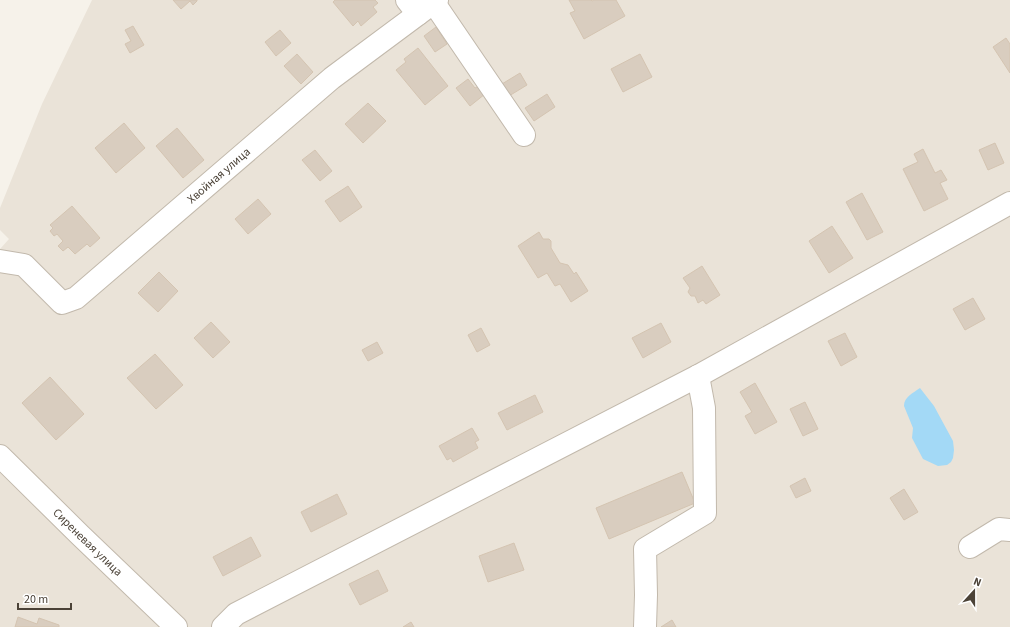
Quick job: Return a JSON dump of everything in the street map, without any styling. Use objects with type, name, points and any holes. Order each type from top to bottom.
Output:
[{"type":"street","points":[[424,4],[524,135]]},
{"type":"street","name":"Хвойная улица","points":[[0,262],[24,265],[62,303],[76,298],[332,78],[424,4]]},
{"type":"street","points":[[223,627],[236,614],[698,376],[1010,203]]},
{"type":"street","points":[[644,627],[646,594],[645,549],[705,512],[704,408],[698,376]]},
{"type":"street","name":"Сиреневая улица","points":[[0,456],[176,627]]},
{"type":"street","points":[[970,547],[999,529],[1010,530]]},
{"type":"shaded area","points":[[92,0],[1010,0],[1010,627],[0,627],[0,249],[9,239],[0,230],[0,208],[42,104]]},
{"type":"water","points":[[920,388],[934,406],[953,441],[953,458],[947,465],[938,466],[923,459],[912,438],[913,428],[904,403],[909,396]]},
{"type":"building","points":[[173,0],[197,1],[193,5],[190,1],[181,9]]},
{"type":"building","points":[[335,0],[375,0],[378,3],[373,7],[377,12],[361,26],[358,21],[353,26],[333,2]]},
{"type":"building","points":[[569,0],[616,0],[625,16],[584,39],[570,13],[575,11]]},
{"type":"building","points":[[133,26],[144,45],[130,53],[125,44],[131,41],[125,30]]},
{"type":"building","points":[[436,27],[447,44],[435,52],[424,36]]},
{"type":"building","points":[[280,30],[291,43],[276,56],[265,42]]},
{"type":"building","points":[[1006,38],[1010,44],[1010,73],[993,47]]},
{"type":"building","points":[[418,48],[448,86],[425,105],[396,70],[406,62],[404,59]]},
{"type":"building","points":[[297,54],[313,72],[301,84],[284,66]]},
{"type":"building","points":[[640,54],[652,77],[623,92],[611,69]]},
{"type":"building","points":[[520,73],[527,85],[504,99],[497,87]]},
{"type":"building","points":[[468,79],[475,88],[479,86],[485,94],[470,106],[456,88]]},
{"type":"building","points":[[547,94],[555,107],[534,121],[525,108]]},
{"type":"building","points":[[368,103],[386,121],[363,143],[345,124]]},
{"type":"building","points":[[124,123],[145,148],[116,173],[95,148]]},
{"type":"building","points":[[177,128],[204,160],[183,178],[156,146]]},
{"type":"building","points":[[995,143],[1004,163],[988,170],[979,150]]},
{"type":"building","points":[[923,149],[935,173],[941,170],[947,180],[940,183],[948,199],[924,211],[903,169],[918,162],[914,154]]},
{"type":"building","points":[[315,150],[332,171],[320,181],[302,160]]},
{"type":"building","points":[[348,186],[362,207],[340,222],[325,201]]},
{"type":"building","points":[[862,193],[883,232],[867,240],[846,202]]},
{"type":"building","points":[[258,199],[271,214],[248,234],[235,219]]},
{"type":"building","points":[[72,206],[100,238],[90,247],[87,244],[75,254],[68,247],[63,251],[58,246],[63,241],[57,234],[54,236],[50,231],[53,228],[50,225]]},
{"type":"building","points":[[832,226],[853,258],[829,273],[809,241]]},
{"type":"building","points":[[539,232],[543,239],[549,239],[551,241],[551,248],[560,263],[568,265],[574,274],[576,272],[588,291],[571,302],[560,284],[555,286],[547,273],[538,278],[518,246]]},
{"type":"building","points":[[702,266],[720,295],[706,304],[703,300],[698,303],[695,296],[691,296],[688,292],[690,288],[683,278]]},
{"type":"building","points":[[159,272],[178,291],[158,312],[138,293]]},
{"type":"building","points":[[973,298],[985,319],[965,330],[953,309]]},
{"type":"building","points":[[211,322],[230,342],[213,358],[194,338]]},
{"type":"building","points":[[661,323],[671,342],[643,358],[632,338]]},
{"type":"building","points":[[481,328],[490,345],[477,352],[468,335]]},
{"type":"building","points":[[845,333],[857,357],[841,366],[828,341]]},
{"type":"building","points":[[377,342],[383,353],[368,361],[362,350]]},
{"type":"building","points":[[155,354],[183,385],[156,409],[127,378]]},
{"type":"building","points":[[50,377],[84,414],[56,440],[22,403]]},
{"type":"building","points":[[755,383],[777,422],[755,434],[745,416],[752,412],[740,392]]},
{"type":"building","points":[[535,395],[543,412],[507,430],[498,413]]},
{"type":"building","points":[[805,402],[818,429],[803,436],[790,409]]},
{"type":"building","points":[[472,428],[479,440],[475,442],[478,448],[453,462],[451,458],[447,460],[439,446]]},
{"type":"building","points":[[682,472],[695,503],[609,539],[596,508]]},
{"type":"building","points":[[805,478],[811,491],[796,498],[790,486]]},
{"type":"building","points":[[904,489],[918,512],[904,520],[890,498]]},
{"type":"building","points":[[337,494],[347,514],[311,532],[301,512]]},
{"type":"building","points":[[251,537],[261,556],[223,576],[213,557]]},
{"type":"building","points":[[514,543],[524,570],[488,582],[479,556]]},
{"type":"building","points":[[378,570],[388,591],[360,605],[349,584]]},
{"type":"building","points":[[18,617],[37,624],[39,618],[59,625],[59,627],[15,627]]},
{"type":"building","points":[[672,620],[676,627],[661,627]]},
{"type":"building","points":[[411,622],[414,627],[403,627]]}]
